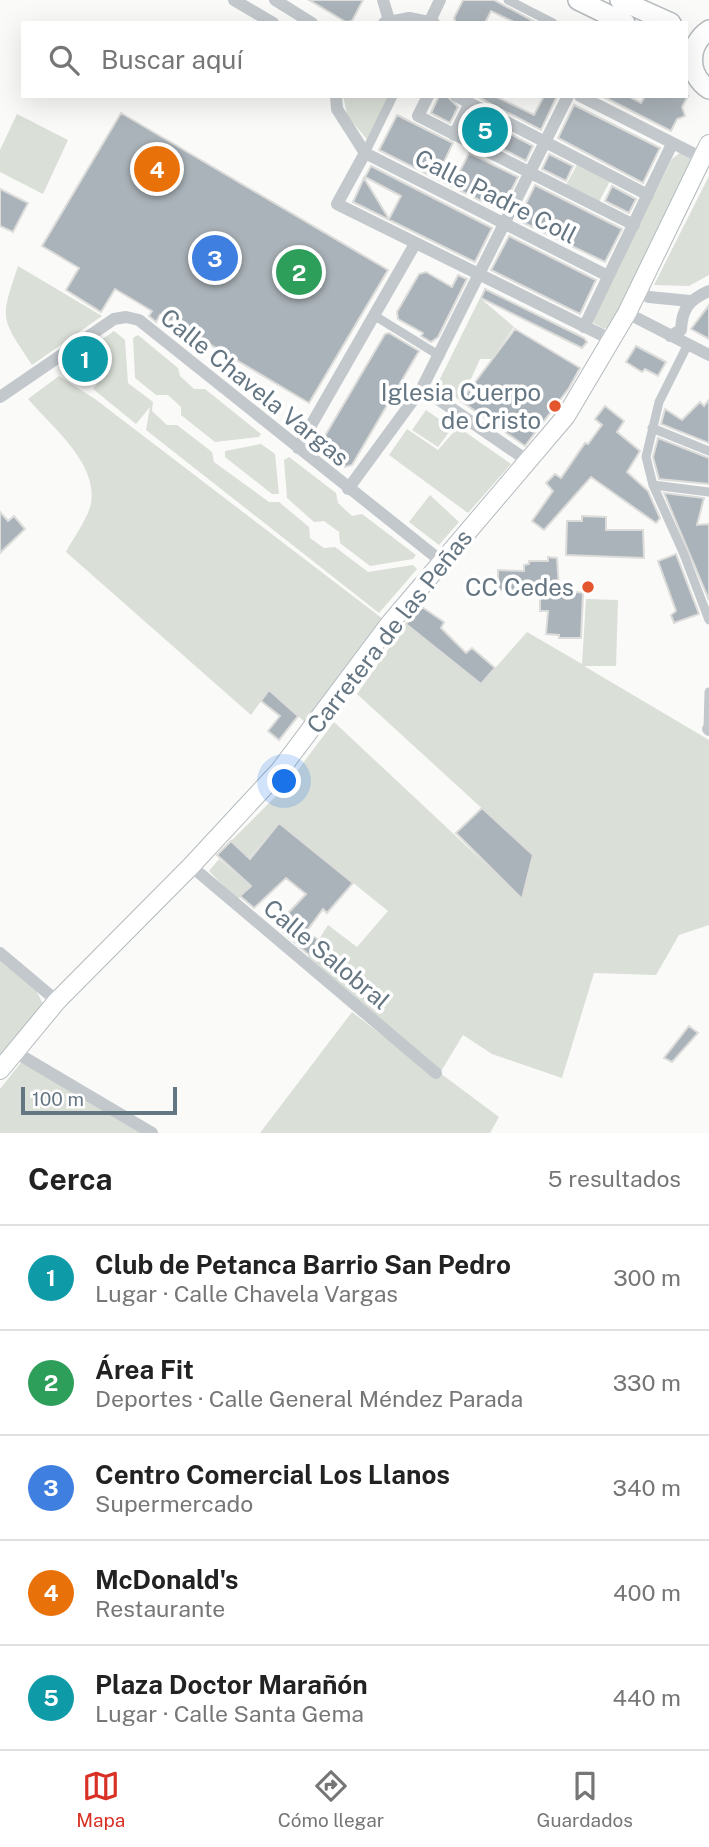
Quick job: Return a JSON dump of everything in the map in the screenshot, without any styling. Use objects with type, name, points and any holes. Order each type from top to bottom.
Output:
[{"type":"main road","points":[[578,0],[604,19]]},
{"type":"main road","points":[[620,0],[667,21]]},
{"type":"main road","points":[[700,30],[689,51],[695,75],[708,92]]},
{"type":"main road","name":"Carretera de las Peñas","points":[[0,1070],[57,1001],[191,866],[280,771],[391,622],[566,416],[627,313],[707,155]]},
{"type":"street","points":[[234,0],[270,21]]},
{"type":"street","points":[[275,0],[309,21]]},
{"type":"street","points":[[383,0],[387,21],[409,18],[426,21]]},
{"type":"street","points":[[431,21],[440,0]]},
{"type":"street","points":[[508,0],[549,21]]},
{"type":"street","points":[[336,98],[337,108],[365,153]]},
{"type":"street","points":[[392,98],[337,204],[612,340]]},
{"type":"street","points":[[427,98],[418,116],[634,225]]},
{"type":"street","points":[[460,98],[648,195]]},
{"type":"street","points":[[348,489],[422,388],[440,356],[567,98]]},
{"type":"street","points":[[584,98],[672,144],[707,155]]},
{"type":"street","points":[[454,135],[470,103]]},
{"type":"street","points":[[584,327],[672,144]]},
{"type":"street","name":"Calle Padre Coll","points":[[365,153],[608,276]]},
{"type":"street","points":[[298,448],[415,244]]},
{"type":"street","points":[[638,291],[649,297],[690,301]]},
{"type":"street","points":[[670,336],[681,330],[681,314],[690,301],[709,291]]},
{"type":"street","points":[[627,313],[709,355]]},
{"type":"street","points":[[374,316],[440,356]]},
{"type":"street","name":"Calle Chavela Vargas","points":[[0,397],[114,319],[126,317],[139,320],[441,561]]},
{"type":"street","points":[[687,346],[659,402],[646,457],[653,485],[709,620]]},
{"type":"street","points":[[422,388],[528,461]]},
{"type":"street","points":[[652,429],[709,451]]},
{"type":"street","points":[[653,485],[709,492]]},
{"type":"street","points":[[708,729],[709,692]]},
{"type":"street","name":"Calle Salobral","points":[[191,866],[436,1073]]},
{"type":"street","points":[[0,953],[57,1001]]},
{"type":"street","points":[[15,1052],[152,1133]]},
{"type":"shaded area","points":[[343,98],[392,98],[371,144],[348,117]]},
{"type":"shaded area","points":[[17,114],[68,140],[43,194],[0,172],[0,150]]},
{"type":"shaded area","points":[[681,152],[692,160],[691,166],[611,325],[604,329],[593,323],[595,313],[672,159]]},
{"type":"shaded area","points":[[578,163],[611,179],[599,202],[566,185]]},
{"type":"shaded area","points":[[709,176],[709,275],[689,286],[654,285]]},
{"type":"shaded area","points":[[18,266],[102,316],[32,365],[14,337],[6,318],[8,298]]},
{"type":"shaded area","points":[[480,298],[514,327],[492,359],[480,359],[461,401],[437,385]]},
{"type":"shaded area","points":[[114,331],[125,340],[128,383],[153,402],[152,411],[167,425],[177,425],[212,452],[214,462],[269,502],[279,502],[309,527],[310,538],[324,548],[335,547],[368,572],[413,565],[417,569],[379,613],[146,430],[150,407],[136,424],[93,389],[108,370],[87,350]]},
{"type":"shaded area","points":[[138,335],[178,368],[180,376],[194,389],[205,389],[261,434],[259,437],[215,442],[181,415],[181,407],[168,395],[156,395],[135,378],[133,338]]},
{"type":"shaded area","points":[[59,376],[95,399],[383,619],[306,723],[269,690],[251,715],[66,552],[84,522],[91,503],[91,488],[87,474],[71,446],[28,399]]},
{"type":"shaded area","points":[[426,410],[452,428],[438,447],[412,430]]},
{"type":"shaded area","points":[[458,427],[511,464],[468,513],[389,455],[407,429],[438,450]]},
{"type":"shaded area","points":[[261,444],[275,454],[279,494],[272,494],[225,457],[225,451]]},
{"type":"shaded area","points":[[289,457],[336,493],[338,503],[352,516],[362,514],[416,555],[413,559],[370,566],[340,543],[339,532],[324,521],[314,522],[287,498],[284,460]]},
{"type":"shaded area","points":[[430,495],[459,522],[439,545],[409,522]]},
{"type":"shaded area","points":[[586,599],[618,600],[616,666],[584,666],[709,740],[709,925],[679,935],[656,975],[594,973],[562,1078],[492,1054],[463,1035],[440,1073],[499,1117],[490,1133],[260,1133],[352,1012],[436,1077],[306,960],[328,925],[357,947],[388,911],[279,823],[249,858],[231,841],[285,787],[334,722],[522,898],[533,855],[357,694],[406,624],[481,684],[527,632],[582,664]]},
{"type":"shaded area","points":[[219,859],[251,886],[237,900],[209,871]]},
{"type":"shaded area","points":[[0,958],[34,986],[44,1006],[0,1056]]},
{"type":"shaded area","points":[[23,1060],[148,1133],[0,1133],[0,1089]]},
{"type":"building","points":[[309,0],[363,0],[352,21],[344,21]]},
{"type":"building","points":[[463,0],[494,0],[533,21],[512,21],[491,11],[486,21],[455,21],[454,18]]},
{"type":"building","points":[[438,98],[449,98],[458,107],[450,123],[431,113]]},
{"type":"building","points":[[480,98],[499,98],[534,115],[543,98],[556,98],[541,130]]},
{"type":"building","points":[[606,98],[632,98],[641,103],[644,98],[687,98],[682,107],[685,116],[677,119],[671,131]]},
{"type":"building","points":[[574,105],[660,148],[643,183],[558,138]]},
{"type":"building","points":[[121,113],[388,270],[309,403],[160,315],[156,322],[149,316],[152,311],[115,289],[101,312],[66,290],[79,268],[42,246]]},
{"type":"building","points":[[397,115],[453,143],[441,168],[457,177],[469,153],[518,177],[501,211],[379,150]]},
{"type":"building","points":[[509,133],[533,146],[526,161],[501,148]]},
{"type":"building","points":[[549,154],[573,166],[566,181],[542,169]]},
{"type":"building","points":[[371,166],[492,228],[475,262],[353,202],[364,178],[389,219],[401,196],[365,177]]},
{"type":"building","points":[[535,185],[622,229],[605,262],[518,220]]},
{"type":"building","points":[[612,186],[636,199],[629,213],[605,201]]},
{"type":"building","points":[[0,189],[28,203],[13,232],[0,226]]},
{"type":"building","points":[[509,236],[596,280],[580,314],[491,270]]},
{"type":"building","points":[[426,272],[452,287],[458,275],[467,279],[438,337],[431,342],[421,336],[423,333],[398,319],[397,312],[419,274]]},
{"type":"building","points":[[485,289],[584,338],[587,342],[582,348],[481,298]]},
{"type":"building","points":[[709,305],[709,339],[691,329]]},
{"type":"building","points":[[515,329],[580,368],[569,388],[525,446],[461,401]]},
{"type":"building","points":[[389,333],[419,351],[352,465],[345,467],[321,453],[319,446],[385,334]]},
{"type":"building","points":[[636,346],[666,362],[658,376],[645,369],[642,372],[626,362]]},
{"type":"building","points":[[709,400],[709,443],[661,424],[665,409],[682,420],[700,402],[704,406]]},
{"type":"building","points":[[605,406],[624,421],[617,432],[640,451],[627,472],[648,491],[660,518],[656,523],[591,477],[544,530],[532,521],[553,491],[546,483],[555,474],[561,478],[585,443],[588,444],[602,425],[595,419]]},
{"type":"building","points":[[658,438],[709,458],[709,484],[659,479],[653,457]]},
{"type":"building","points":[[664,493],[704,498],[697,525],[709,524],[709,600]]},
{"type":"building","points":[[0,512],[8,521],[14,516],[25,529],[0,553]]},
{"type":"building","points":[[582,516],[606,517],[606,530],[643,530],[644,558],[566,555],[567,521],[582,521]]},
{"type":"building","points":[[676,554],[699,614],[674,623],[671,615],[676,611],[658,561]]},
{"type":"building","points":[[548,557],[557,558],[559,589],[583,593],[581,638],[559,638],[559,635],[546,634],[548,611],[540,611],[540,591],[498,590],[498,570],[524,571],[524,565],[529,564],[529,561],[548,561]]},
{"type":"building","points":[[422,607],[444,622],[441,628],[466,653],[472,648],[495,668],[481,684],[406,624]]},
{"type":"building","points":[[269,690],[298,716],[279,740],[268,731],[280,716],[261,701]]},
{"type":"building","points":[[482,808],[533,855],[522,899],[456,833]]},
{"type":"building","points":[[279,823],[353,883],[327,913],[323,909],[306,932],[319,940],[309,955],[276,926],[306,894],[286,878],[254,908],[240,896],[251,886],[217,855],[231,841],[250,859]]},
{"type":"building","points":[[689,1026],[698,1033],[672,1062],[664,1058]]},
{"type":"place","name":"Plaza Doctor Marañón","points":[[485,130]]},
{"type":"place","name":"McDonald's","points":[[157,169]]},
{"type":"place","name":"Centro Comercial Los Llanos","points":[[215,258]]},
{"type":"place","name":"Área Fit","points":[[299,272]]},
{"type":"place","name":"Club de Petanca Barrio San Pedro","points":[[85,359]]},
{"type":"place","name":"Iglesia Cuerpo de Cristo","points":[[555,406]]},
{"type":"place","name":"CC Cedes","points":[[588,587]]}]
